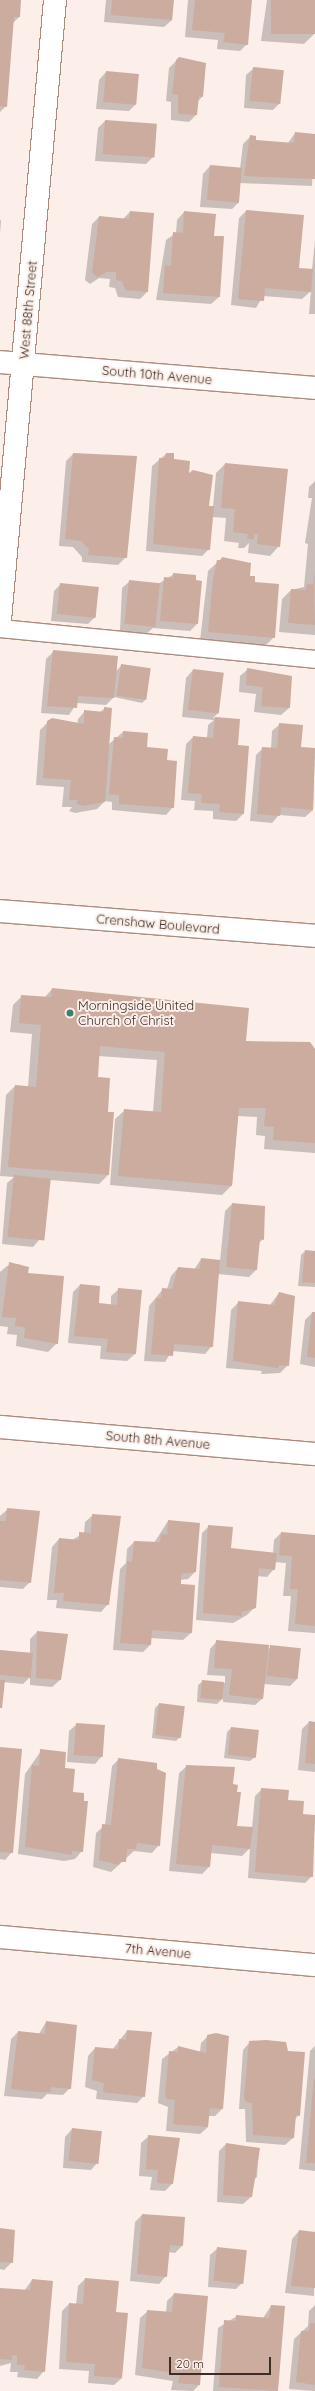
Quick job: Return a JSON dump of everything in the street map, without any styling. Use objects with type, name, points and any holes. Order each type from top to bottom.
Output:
[{"type":"street","name":"West 88th Street","points":[[0,620],[55,0]]},
{"type":"street","name":"South 10th Avenue","points":[[0,362],[315,388]]},
{"type":"street","name":"Crenshaw Boulevard","points":[[0,911],[315,936]]},
{"type":"street","name":"South 8th Avenue","points":[[0,1427],[315,1454]]},
{"type":"street","name":"7th Avenue","points":[[0,1937],[315,1965]]},
{"type":"lane","points":[[0,628],[315,659]]},
{"type":"building","points":[[0,0],[21,0],[20,17],[14,17],[7,107],[0,106]]},
{"type":"building","points":[[112,0],[174,0],[172,20],[111,15]]},
{"type":"building","points":[[195,0],[252,0],[248,45],[223,42],[225,33],[192,30]]},
{"type":"building","points":[[271,0],[315,0],[315,34],[271,34]]},
{"type":"building","points":[[179,57],[206,63],[203,97],[199,96],[197,115],[178,114],[178,95],[172,94],[176,60]]},
{"type":"building","points":[[253,67],[284,70],[280,104],[249,101]]},
{"type":"building","points":[[106,71],[139,74],[136,105],[103,102]]},
{"type":"building","points":[[105,120],[157,124],[155,158],[103,154]]},
{"type":"building","points":[[295,132],[315,134],[315,179],[244,176],[250,135],[256,136],[256,140],[294,143]]},
{"type":"building","points":[[210,165],[242,168],[239,203],[207,200]]},
{"type":"building","points":[[246,210],[304,215],[299,268],[313,269],[311,292],[265,288],[264,301],[238,299]]},
{"type":"building","points":[[130,211],[154,213],[148,292],[125,290],[122,281],[116,280],[116,272],[107,272],[97,277],[92,273],[99,216],[129,219]]},
{"type":"building","points":[[184,211],[216,214],[214,236],[224,236],[220,297],[163,293],[165,265],[171,266],[173,232],[183,233]]},
{"type":"building","points":[[73,453],[137,456],[127,558],[88,555],[89,549],[81,541],[65,539]]},
{"type":"building","points":[[166,453],[174,453],[174,459],[190,461],[189,473],[193,470],[213,475],[209,506],[214,506],[210,550],[153,544],[159,458],[165,458]]},
{"type":"building","points":[[225,463],[288,469],[280,547],[257,544],[258,534],[254,534],[254,539],[247,539],[248,534],[233,532],[235,509],[221,508]]},
{"type":"building","points":[[222,557],[251,563],[250,576],[255,576],[255,582],[279,584],[275,638],[208,632],[213,579],[217,560],[221,560]]},
{"type":"building","points":[[314,572],[315,625],[288,623],[291,589],[306,590],[307,584],[313,584]]},
{"type":"building","points":[[173,573],[196,575],[196,580],[202,581],[198,624],[160,621],[164,577],[173,578]]},
{"type":"building","points":[[129,580],[160,583],[155,627],[124,624]]},
{"type":"building","points":[[60,583],[99,587],[96,618],[57,614]]},
{"type":"building","points":[[53,650],[118,656],[114,698],[78,696],[77,708],[47,706]]},
{"type":"building","points":[[121,664],[151,668],[146,700],[117,696]]},
{"type":"building","points":[[247,668],[292,676],[290,708],[261,706],[263,687],[246,685]]},
{"type":"building","points":[[193,669],[224,673],[219,713],[188,710]]},
{"type":"building","points":[[104,707],[112,708],[105,802],[82,806],[76,803],[78,800],[69,800],[71,780],[43,778],[47,721],[52,718],[84,724],[84,710],[104,712]]},
{"type":"building","points":[[215,717],[240,719],[238,745],[249,746],[244,814],[219,812],[220,804],[201,803],[202,794],[188,793],[193,736],[213,738]]},
{"type":"building","points":[[279,723],[303,725],[301,747],[315,748],[313,810],[281,807],[280,816],[257,814],[262,747],[277,748]]},
{"type":"building","points":[[123,731],[148,733],[147,747],[168,749],[167,760],[177,761],[174,808],[119,804],[119,795],[109,794],[114,737],[123,738]]},
{"type":"building","points":[[52,988],[249,1008],[246,1041],[310,1042],[315,1049],[315,1143],[273,1140],[274,1127],[264,1126],[266,1108],[239,1108],[232,1186],[118,1176],[124,1109],[161,1112],[165,1052],[100,1046],[98,1077],[110,1078],[108,1112],[114,1112],[109,1175],[8,1167],[15,1085],[36,1087],[41,1025],[19,1023],[21,995],[51,997]]},
{"type":"building","points":[[14,1175],[51,1179],[44,1241],[8,1237]]},
{"type":"building","points":[[232,1203],[265,1206],[264,1240],[260,1239],[257,1270],[226,1267]]},
{"type":"building","points":[[305,1250],[315,1251],[315,1283],[302,1282]]},
{"type":"building","points":[[201,1258],[220,1260],[213,1347],[174,1344],[173,1356],[151,1354],[156,1298],[161,1298],[162,1288],[172,1289],[178,1267],[200,1269]]},
{"type":"building","points":[[9,1262],[29,1267],[28,1273],[64,1276],[58,1344],[24,1338],[25,1327],[15,1326],[16,1318],[2,1317]]},
{"type":"building","points":[[80,1284],[100,1286],[99,1303],[117,1305],[118,1288],[142,1290],[136,1354],[106,1352],[108,1339],[74,1336]]},
{"type":"building","points":[[279,1292],[295,1296],[289,1366],[279,1365],[278,1368],[233,1361],[238,1301],[274,1305]]},
{"type":"building","points":[[312,1312],[315,1312],[315,1358],[307,1357]]},
{"type":"building","points":[[7,1508],[40,1511],[31,1583],[0,1580],[0,1521],[6,1521]]},
{"type":"building","points":[[92,1514],[121,1516],[109,1605],[63,1601],[64,1593],[54,1593],[59,1538],[79,1540],[79,1532],[91,1533]]},
{"type":"building","points":[[168,1520],[200,1523],[196,1572],[181,1574],[181,1584],[195,1585],[192,1633],[152,1630],[151,1645],[120,1643],[127,1561],[132,1562],[134,1541],[160,1542],[161,1534],[167,1535]]},
{"type":"building","points":[[208,1525],[233,1527],[231,1548],[277,1553],[275,1570],[259,1568],[256,1608],[242,1612],[241,1616],[203,1613]]},
{"type":"building","points":[[281,1532],[315,1535],[315,1626],[295,1624],[298,1589],[290,1589],[292,1556],[279,1555]]},
{"type":"building","points":[[37,1631],[68,1634],[61,1680],[36,1678]]},
{"type":"building","points":[[216,1640],[269,1645],[263,1699],[229,1695],[232,1669],[214,1668]]},
{"type":"building","points":[[270,1645],[301,1648],[298,1679],[267,1676]]},
{"type":"building","points":[[0,1650],[33,1653],[31,1678],[0,1675]]},
{"type":"building","points":[[0,1680],[5,1680],[2,1708],[0,1708]]},
{"type":"building","points":[[202,1680],[224,1682],[222,1700],[200,1698]]},
{"type":"building","points":[[159,1703],[185,1706],[181,1738],[155,1735]]},
{"type":"building","points":[[309,1721],[315,1722],[315,1764],[305,1763]]},
{"type":"building","points":[[76,1723],[105,1725],[103,1757],[74,1755]]},
{"type":"building","points":[[231,1727],[259,1730],[256,1758],[228,1755]]},
{"type":"building","points":[[0,1747],[22,1749],[13,1853],[0,1852]]},
{"type":"building","points":[[40,1749],[66,1752],[65,1768],[75,1769],[73,1792],[84,1793],[84,1801],[88,1801],[83,1852],[72,1851],[72,1855],[25,1847],[32,1765],[39,1766]]},
{"type":"building","points":[[118,1758],[157,1763],[157,1769],[166,1773],[160,1846],[137,1843],[136,1849],[127,1849],[126,1862],[120,1862],[119,1865],[99,1860],[102,1824],[111,1825]]},
{"type":"building","points":[[186,1765],[235,1767],[233,1784],[238,1785],[237,1792],[241,1792],[237,1826],[253,1827],[250,1849],[212,1845],[210,1867],[176,1864]]},
{"type":"building","points":[[261,1788],[289,1790],[288,1800],[304,1801],[303,1814],[315,1815],[313,1877],[255,1872]]},
{"type":"building","points":[[46,2021],[77,2025],[71,2089],[51,2087],[50,2092],[38,2092],[11,2089],[18,2031],[45,2034]]},
{"type":"building","points":[[127,2030],[152,2032],[145,2097],[103,2092],[104,2083],[92,2080],[95,2047],[118,2049],[119,2039],[126,2040]]},
{"type":"building","points":[[216,2033],[229,2036],[223,2109],[210,2108],[208,2127],[173,2124],[175,2100],[167,2099],[165,2095],[169,2051],[178,2052],[178,2046],[206,2053],[207,2035]]},
{"type":"building","points":[[266,2040],[286,2042],[288,2051],[305,2052],[300,2116],[296,2115],[294,2138],[253,2135],[252,2103],[246,2102],[244,2097],[249,2041]]},
{"type":"building","points":[[314,2078],[315,2163],[306,2163]]},
{"type":"building","points":[[72,2128],[102,2131],[98,2164],[69,2161]]},
{"type":"building","points":[[148,2135],[180,2138],[173,2184],[157,2183],[158,2170],[146,2169]]},
{"type":"building","points":[[226,2143],[260,2148],[252,2197],[223,2195]]},
{"type":"building","points":[[142,2214],[185,2217],[183,2246],[170,2245],[167,2277],[137,2274]]},
{"type":"building","points":[[0,2228],[15,2230],[13,2263],[0,2262]]},
{"type":"building","points":[[299,2230],[315,2232],[315,2288],[291,2286]]},
{"type":"building","points":[[217,2247],[247,2250],[243,2284],[213,2281]]},
{"type":"building","points":[[85,2278],[119,2281],[116,2312],[128,2313],[122,2378],[94,2376],[95,2364],[66,2362],[69,2303],[83,2304]]},
{"type":"building","points":[[32,2279],[53,2281],[45,2372],[24,2370],[25,2365],[17,2365],[17,2356],[12,2355],[12,2360],[0,2359],[0,2288],[30,2290]]},
{"type":"building","points":[[174,2293],[208,2296],[200,2385],[178,2383],[180,2374],[142,2368],[147,2310],[172,2312]]},
{"type":"building","points":[[271,2305],[285,2306],[278,2391],[219,2387],[224,2320],[236,2321],[236,2315],[269,2318]]},
{"type":"building","points":[[310,2323],[315,2323],[315,2385],[296,2382],[301,2331],[309,2331]]},
{"type":"place","name":"Morningside United Church of Christ","points":[[70,1013]]}]
